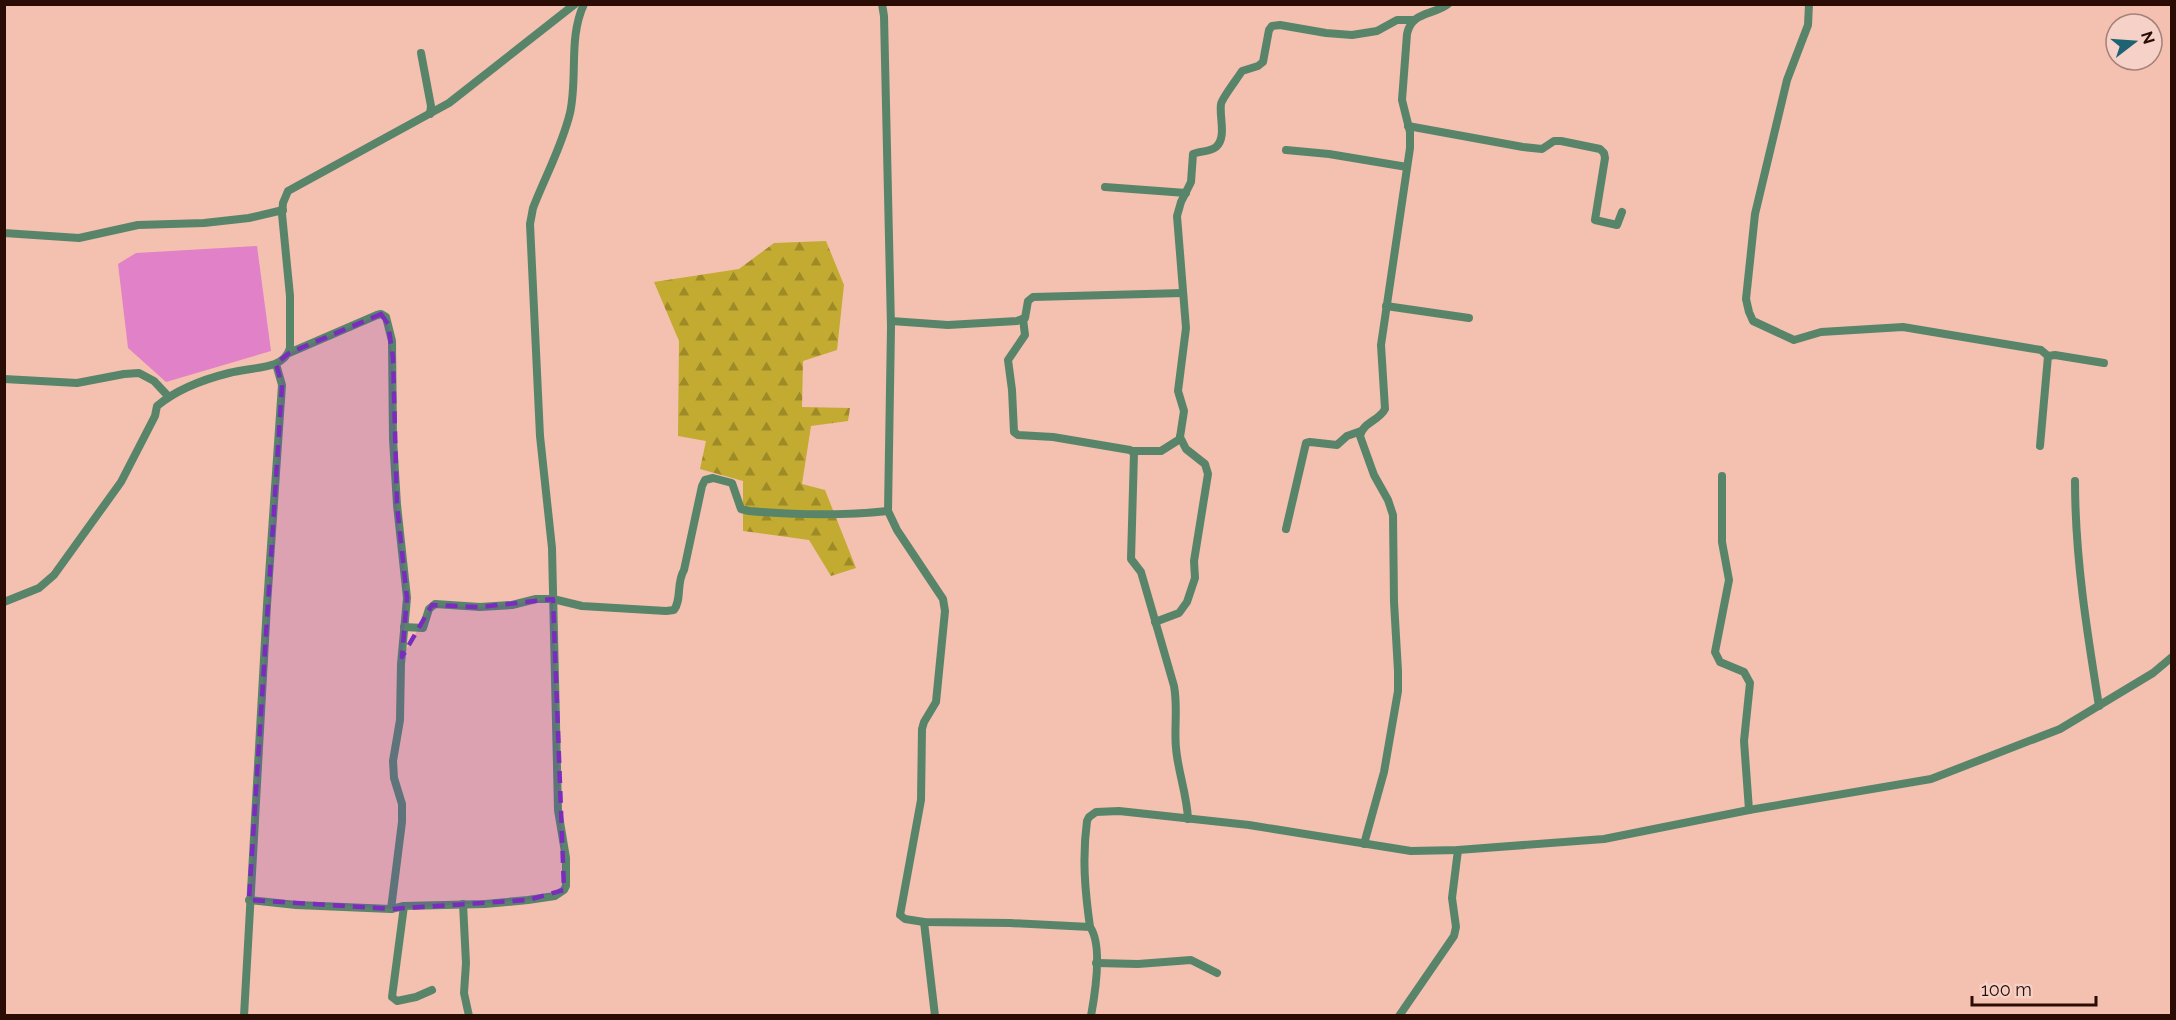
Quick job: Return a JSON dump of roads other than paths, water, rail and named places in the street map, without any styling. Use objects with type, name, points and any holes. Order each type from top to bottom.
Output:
[{"type":"street","points":[[289,353],[291,330],[283,210],[285,196],[298,184],[430,114],[472,86],[575,4]]},
{"type":"street","points":[[249,900],[306,906],[391,909],[404,906],[485,904],[555,896],[566,886],[566,858],[558,810],[552,548],[540,436],[532,212],[570,113],[574,80],[575,30],[584,4]]},
{"type":"street","points":[[882,4],[891,321],[888,511],[897,530],[927,577],[939,591],[945,606],[936,702],[922,729],[921,800],[900,911],[905,920],[924,922],[1090,927]]},
{"type":"street","points":[[1183,293],[1033,297],[1028,301],[1026,316],[1023,320],[1025,335],[1008,360],[1014,432],[1025,436],[1053,438],[1133,451],[1161,451],[1180,439],[1184,411],[1178,391],[1186,328],[1183,293],[1177,224],[1179,209],[1191,182],[1193,154],[1213,148],[1219,143],[1222,132],[1222,101],[1242,71],[1263,62],[1270,28],[1277,24],[1352,35],[1380,29],[1397,20],[1413,20],[1448,4]]},
{"type":"street","points":[[1809,4],[1808,25],[1789,74],[1755,214],[1746,299],[1751,317],[1757,323],[1794,340],[1821,332],[1903,327],[2044,351],[2049,363],[2040,446]]},
{"type":"street","points":[[1286,529],[1306,443],[1337,445],[1347,436],[1361,431],[1383,414],[1385,409],[1381,356],[1410,141],[1402,87],[1407,34],[1413,20]]},
{"type":"street","points":[[421,53],[431,106],[430,114]]},
{"type":"street","points":[[1408,126],[1524,147],[1542,149],[1554,141],[1561,141],[1600,149],[1605,158],[1595,220],[1617,225],[1622,212]]},
{"type":"street","points":[[1287,150],[1329,154],[1407,167]]},
{"type":"street","points":[[1105,187],[1186,193]]},
{"type":"street","points":[[4,233],[79,238],[138,225],[204,223],[249,218],[283,210]]},
{"type":"street","points":[[1386,306],[1469,318]]},
{"type":"street","points":[[4,602],[39,588],[54,575],[121,482],[155,416],[157,406],[168,396],[228,373],[276,364],[289,353],[377,315],[381,314],[386,317],[392,341],[395,476],[407,590],[401,664],[400,720],[393,761],[394,778],[402,804],[402,822],[391,909]]},
{"type":"street","points":[[891,321],[948,325],[1023,320]]},
{"type":"street","points":[[2048,356],[2055,355],[2104,363]]},
{"type":"street","points":[[244,1016],[249,900],[282,385],[276,364]]},
{"type":"street","points":[[4,379],[77,383],[139,373],[154,381],[168,396]]},
{"type":"street","points":[[1361,431],[1362,445],[1393,515],[1398,671],[1398,691],[1384,772],[1364,844]]},
{"type":"street","points":[[1155,622],[1183,610],[1195,576],[1194,561],[1208,474],[1205,464],[1186,449],[1180,437]]},
{"type":"street","points":[[1133,451],[1135,458],[1131,559],[1141,573],[1175,693],[1176,751],[1187,801],[1188,819]]},
{"type":"street","points":[[1722,476],[1722,542],[1729,580],[1715,652],[1720,662],[1744,672],[1750,683],[1744,749],[1749,810]]},
{"type":"street","points":[[404,627],[423,628],[429,609],[435,604],[480,607],[512,605],[536,598],[554,599],[582,606],[666,612],[674,610],[678,606],[679,577],[684,570],[702,486],[705,480],[713,478],[732,483],[741,509],[749,511],[804,515],[850,515],[888,511]]},
{"type":"street","points":[[2074,481],[2075,529],[2099,706]]},
{"type":"street","points":[[1091,1016],[1096,940],[1090,927],[1084,873],[1086,830],[1089,817],[1096,812],[1108,811],[1249,825],[1411,851],[1458,850],[1604,839],[1749,810],[1931,779],[2060,729],[2153,673],[2172,657]]},
{"type":"street","points":[[1399,1016],[1454,936],[1456,927],[1452,898],[1458,850]]},
{"type":"street","points":[[463,904],[466,963],[464,993],[469,1016]]},
{"type":"street","points":[[404,906],[392,997],[397,1001],[416,997],[432,990]]},
{"type":"street","points":[[924,922],[936,1016]]},
{"type":"street","points":[[1096,963],[1138,964],[1191,960],[1217,973]]}]
